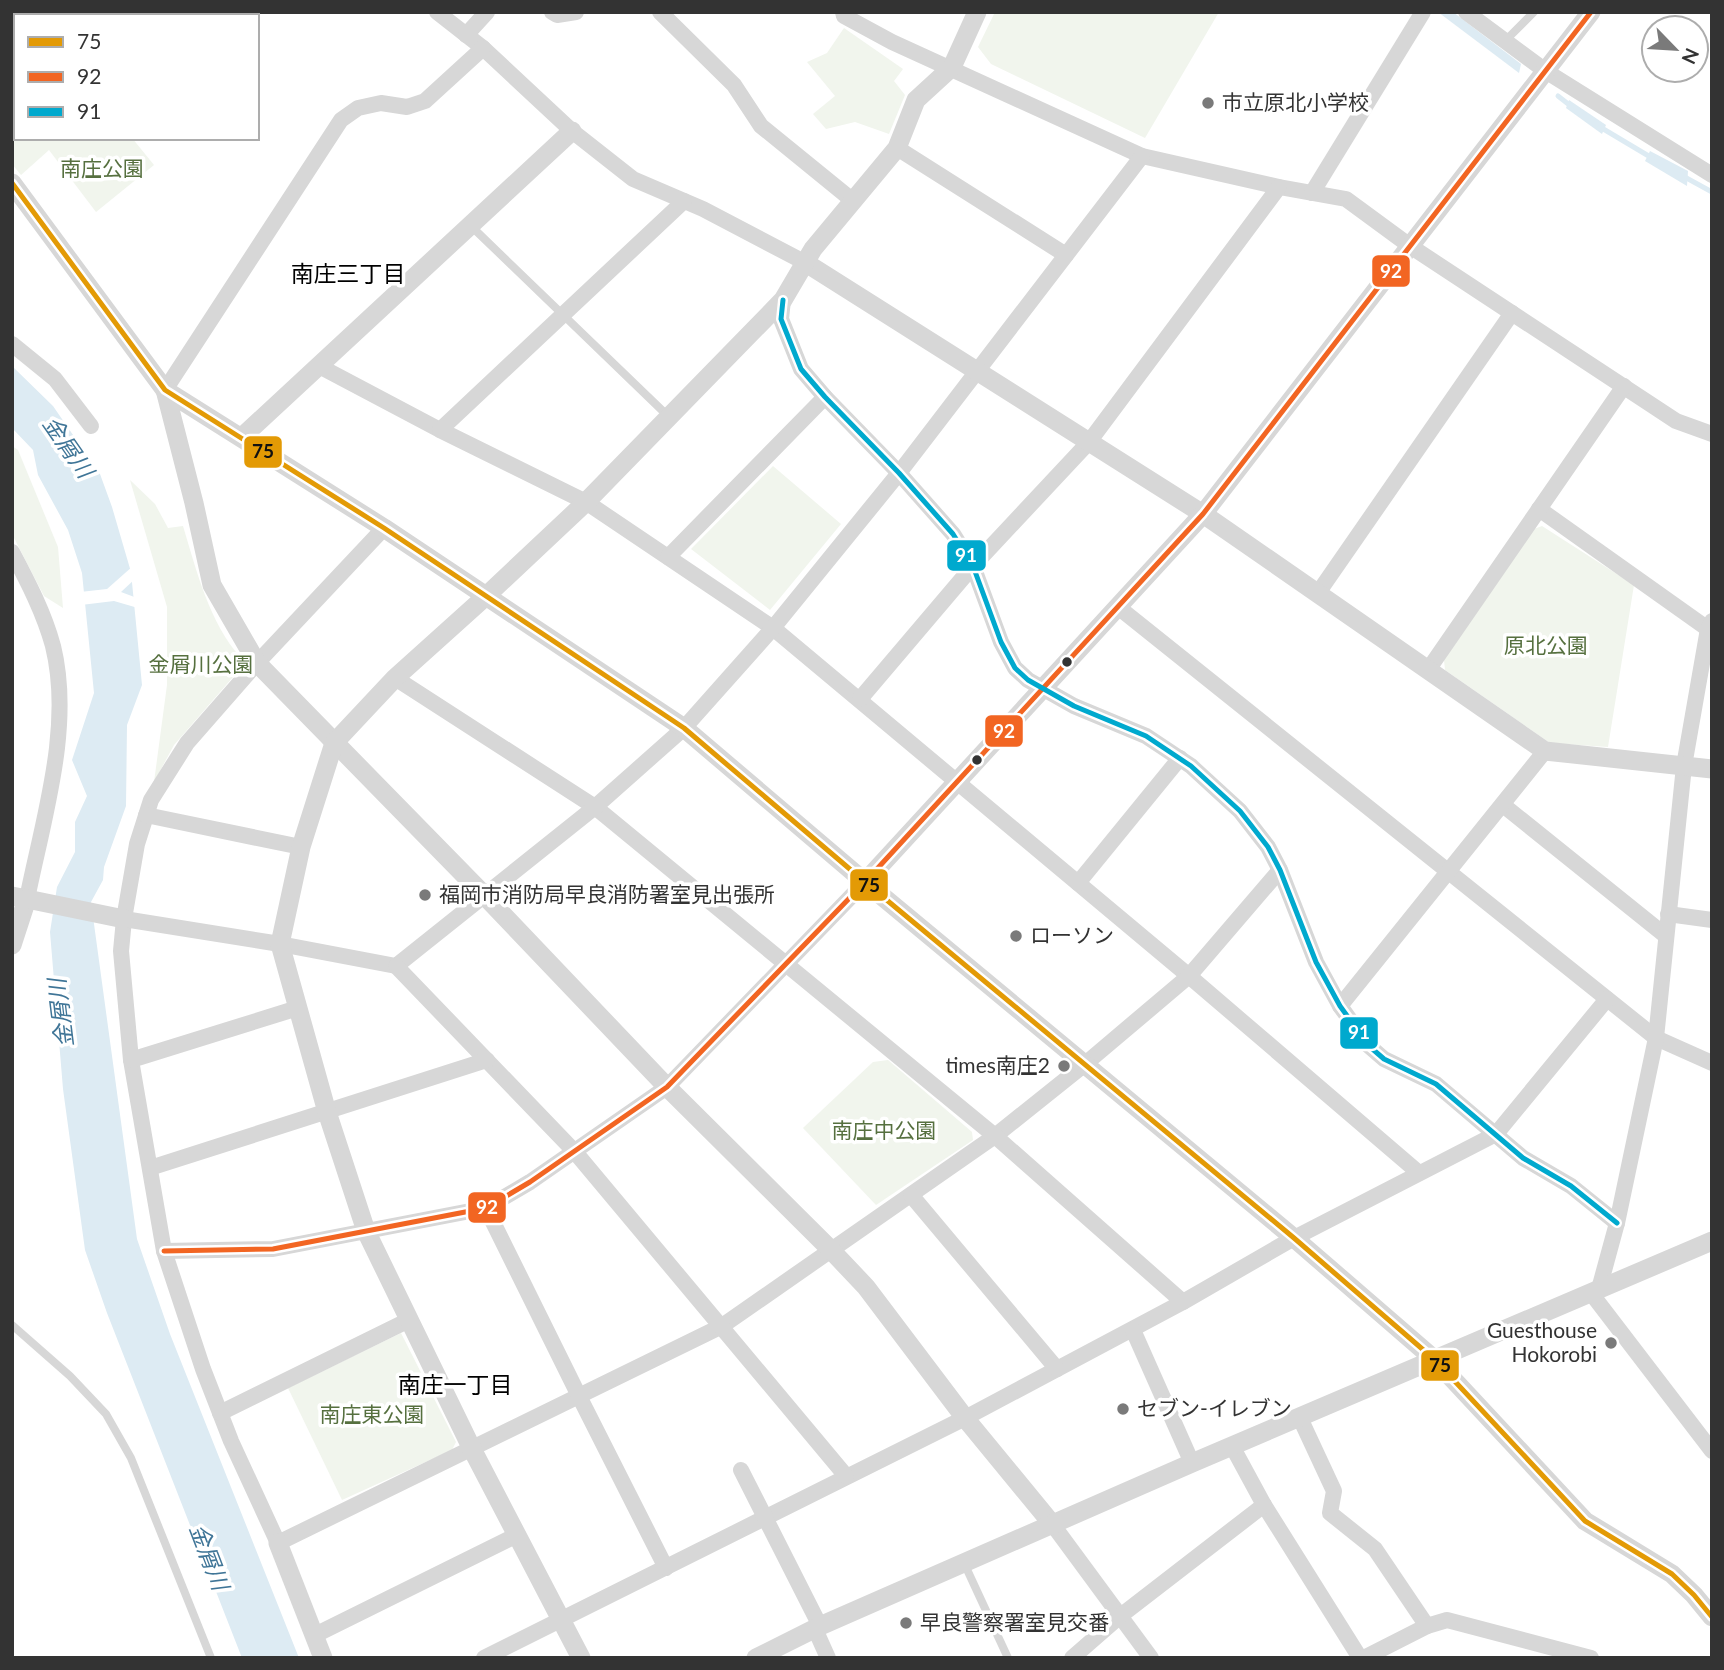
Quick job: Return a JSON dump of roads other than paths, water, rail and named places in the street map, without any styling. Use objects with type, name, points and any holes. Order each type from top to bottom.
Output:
[{"type":"street","points":[[437,12],[483,48],[572,131],[633,179],[703,209],[806,263],[1203,514],[1545,751],[1712,769]]},
{"type":"street","points":[[466,35],[487,12]]},
{"type":"street","points":[[552,12],[556,15],[576,12]]},
{"type":"street","points":[[660,12],[734,85],[761,126],[852,200]]},
{"type":"street","points":[[843,12],[844,16],[892,42],[1142,156],[1346,200],[1410,246],[1676,421],[1712,434]]},
{"type":"street","points":[[581,1658],[472,1449],[366,1231],[327,1112],[280,944],[301,847],[334,743],[395,678],[586,502],[783,300],[813,249],[897,148],[916,100],[952,68],[977,12]]},
{"type":"street","points":[[1312,192],[1423,12]]},
{"type":"street","points":[[1466,12],[1547,72],[1712,176]]},
{"type":"street","points":[[164,1251],[273,1249],[486,1208],[575,1152],[667,1087],[958,782],[1203,514],[1591,12]]},
{"type":"street","points":[[165,390],[341,120],[358,108],[381,103],[407,107],[425,102],[483,48]]},
{"type":"street","points":[[242,437],[572,131]]},
{"type":"street","points":[[897,148],[1066,255]]},
{"type":"street","points":[[396,966],[595,807],[684,728],[772,628],[900,473],[1142,156]]},
{"type":"street","points":[[12,183],[165,390],[212,585],[257,663],[485,895],[667,1087],[866,1287],[965,1418],[1053,1525],[1151,1658]]},
{"type":"street","points":[[860,699],[973,566],[1089,442],[1279,187]]},
{"type":"street","points":[[440,430],[684,201]]},
{"type":"street","points":[[783,300],[782,319],[801,369],[900,473],[953,534],[973,566],[1001,642],[1015,668],[1043,689],[1074,706],[1146,736],[1180,758],[1240,811],[1268,847],[1280,870],[1316,962],[1340,1006],[1369,1046],[1384,1059],[1436,1084],[1523,1158],[1571,1186],[1618,1223]]},
{"type":"street","points":[[1318,593],[1512,313]]},
{"type":"street","points":[[12,344],[55,379],[91,426]]},
{"type":"street","points":[[319,366],[440,430],[586,502],[772,628],[1189,976],[1419,1173]]},
{"type":"street","points":[[1428,670],[1624,386]]},
{"type":"street","points":[[165,390],[384,528],[684,728],[1294,1238],[1435,1360],[1585,1521],[1672,1574],[1712,1617]]},
{"type":"street","points":[[668,557],[825,397]]},
{"type":"street","points":[[1539,509],[1711,624],[1684,766],[1656,1038],[1618,1223],[1595,1291]]},
{"type":"street","points":[[323,1658],[278,1543],[220,1413],[164,1251],[131,1060],[121,951],[136,844],[151,800],[187,743],[257,663],[384,528]]},
{"type":"street","points":[[12,552],[34,593],[53,646],[60,696],[57,748],[20,897],[12,945]]},
{"type":"street","points":[[1118,607],[1656,1038],[1712,1063]]},
{"type":"street","points":[[395,678],[595,807],[995,1136],[1183,1302]]},
{"type":"street","points":[[1340,1006],[1545,751]]},
{"type":"street","points":[[1078,883],[1180,758]]},
{"type":"street","points":[[1503,805],[1665,936]]},
{"type":"street","points":[[146,815],[301,847]]},
{"type":"street","points":[[278,1543],[722,1326],[995,1136],[1085,1064],[1189,976],[1280,870]]},
{"type":"street","points":[[20,897],[46,905],[396,966],[575,1152],[846,1476]]},
{"type":"street","points":[[1668,914],[1712,920]]},
{"type":"street","points":[[484,1658],[965,1418],[1133,1330],[1294,1238],[1496,1134],[1607,999]]},
{"type":"street","points":[[131,1060],[298,1008]]},
{"type":"street","points":[[150,1168],[487,1060]]},
{"type":"street","points":[[911,1195],[1057,1369]]},
{"type":"street","points":[[486,1208],[666,1568]]},
{"type":"street","points":[[756,1658],[817,1628],[1192,1463],[1712,1241]]},
{"type":"street","points":[[1595,1291],[1711,1449]]},
{"type":"street","points":[[220,1413],[409,1320]]},
{"type":"street","points":[[1133,1330],[1192,1463]]},
{"type":"street","points":[[1300,1418],[1334,1491],[1330,1513],[1375,1549],[1427,1626]]},
{"type":"street","points":[[1232,1446],[1264,1504],[1362,1658],[1427,1626],[1447,1620],[1591,1658]]},
{"type":"street","points":[[741,1470],[766,1517],[828,1658]]},
{"type":"street","points":[[1072,1658],[1119,1617],[1264,1504]]},
{"type":"street","points":[[315,1635],[517,1535]]},
{"type":"lane","points":[[1505,41],[1534,12]]},
{"type":"lane","points":[[470,225],[668,417]]},
{"type":"lane","points":[[12,1325],[71,1376],[106,1414],[131,1458],[211,1658]]},
{"type":"lane","points":[[964,1563],[1008,1658]]},
{"type":"water","points":[[1438,12],[1453,12],[1521,64],[1519,73]]},
{"type":"water","points":[[1569,100],[1606,125],[1602,134],[1566,108]]},
{"type":"water","points":[[1650,151],[1688,171],[1687,186],[1645,161]]},
{"type":"water","name":"金屑川","points":[[12,366],[53,406],[100,474],[131,572],[142,685],[127,725],[126,806],[104,867],[103,880],[91,902],[137,1239],[170,1334],[299,1658],[242,1658],[85,1250],[63,1089],[50,932],[57,887],[75,852],[75,822],[87,796],[72,760],[94,693],[82,573],[68,530],[38,475],[33,450],[12,428]]},
{"type":"waterway","points":[[1558,96],[1572,107]]},
{"type":"waterway","points":[[1600,127],[1652,158]]},
{"type":"waterway","points":[[1681,175],[1712,192]]},
{"type":"place","name":"市立原北小学校","points":[[1208,103]]},
{"type":"place","name":"福岡市消防局早良消防署室見出張所","points":[[425,895]]},
{"type":"place","name":"ローソン","points":[[1016,936]]},
{"type":"place","name":"times南庄2","points":[[1064,1066]]},
{"type":"place","name":"Guesthouse Hokorobi","points":[[1611,1343]]},
{"type":"place","name":"セブン-イレブン","points":[[1123,1409]]},
{"type":"place","name":"早良警察署室見交番","points":[[906,1623]]},
{"type":"district","name":"南庄三丁目","points":[[348,274]]},
{"type":"district","name":"南庄一丁目","points":[[455,1385]]},
{"type":"park label","name":"南庄公園","points":[[102,169]]},
{"type":"park label","name":"原北公園","points":[[1546,646]]},
{"type":"park label","name":"金屑川公園","points":[[201,665]]},
{"type":"park label","name":"南庄中公園","points":[[884,1131]]},
{"type":"park label","name":"南庄東公園","points":[[372,1415]]}]
